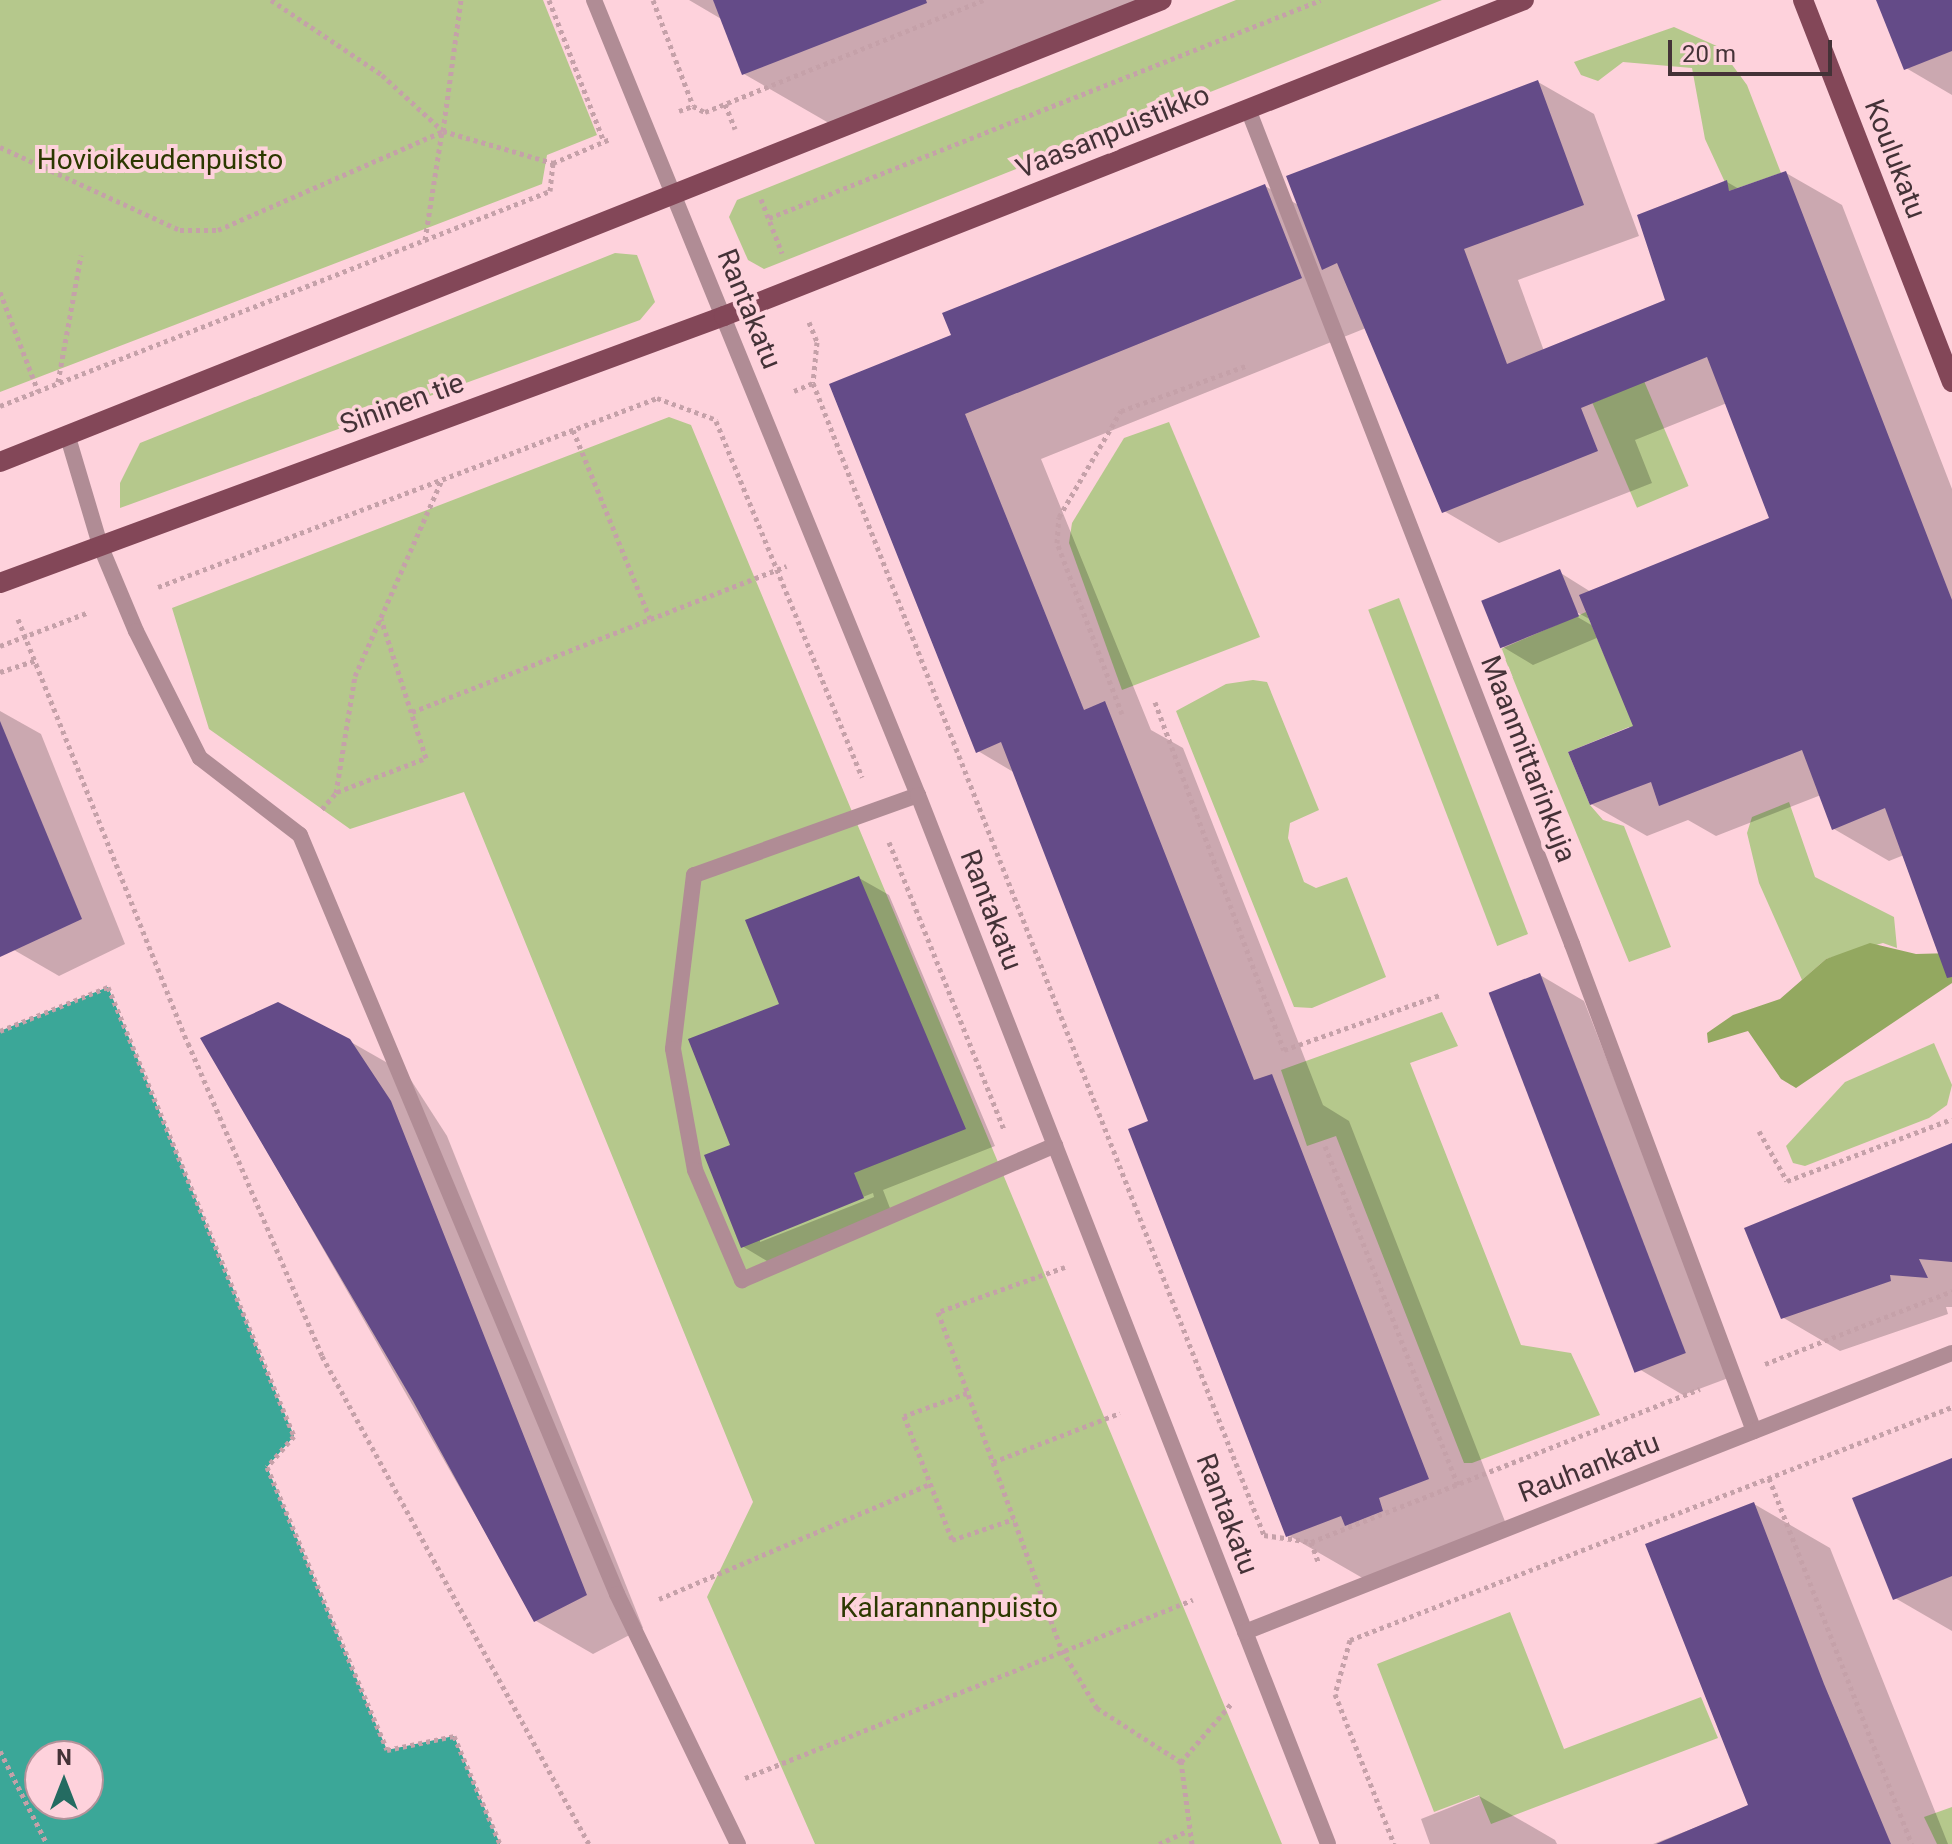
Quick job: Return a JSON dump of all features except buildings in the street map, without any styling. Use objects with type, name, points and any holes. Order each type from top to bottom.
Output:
[{"type":"main road","points":[[0,462],[672,191],[1162,0]]},
{"type":"main road","name":"Vaasanpuistikko","points":[[724,316],[1524,0]]},
{"type":"main road","name":"Koulukatu","points":[[1803,0],[1952,382]]},
{"type":"main road","name":"Sininen tie","points":[[0,583],[724,316]]},
{"type":"street","name":"Rantakatu","points":[[594,0],[918,795],[1328,1844]]},
{"type":"street","name":"Maanmittarinkuja","points":[[1248,109],[1754,1431]]},
{"type":"street","points":[[67,434],[100,545],[126,599],[136,631],[200,758],[300,835],[626,1613],[738,1844]]},
{"type":"street","points":[[918,795],[694,875],[673,1049],[695,1170],[742,1280],[1055,1145]]},
{"type":"street","name":"Rauhankatu","points":[[1245,1632],[1952,1353]]},
{"type":"path","points":[[0,406],[550,191],[553,163],[443,131],[382,75],[271,0]]},
{"type":"path","points":[[425,240],[461,0]]},
{"type":"path","points":[[549,0],[604,142]]},
{"type":"path","points":[[653,0],[693,106],[705,112],[984,0]]},
{"type":"path","points":[[769,218],[1321,0]]},
{"type":"path","points":[[0,147],[180,230],[218,230],[443,131]]},
{"type":"path","points":[[58,383],[81,255]]},
{"type":"path","points":[[0,292],[38,391]]},
{"type":"path","points":[[817,342],[813,383],[1264,1535],[1311,1542],[1952,1291]]},
{"type":"path","points":[[1122,714],[1057,543],[1059,517],[1121,411],[1248,365]]},
{"type":"path","points":[[0,646],[657,398],[716,421],[813,383]]},
{"type":"path","points":[[716,421],[1017,1162]]},
{"type":"path","points":[[573,430],[650,619]]},
{"type":"path","points":[[336,793],[355,676],[442,479]]},
{"type":"path","points":[[412,712],[820,553]]},
{"type":"path","points":[[300,835],[336,793],[426,758],[381,618]]},
{"type":"path","points":[[0,672],[37,660],[188,1043],[322,1356],[589,1844]]},
{"type":"path","points":[[1155,702],[1284,1050],[1440,995]]},
{"type":"path","points":[[0,1031],[108,987],[294,1436],[267,1467],[387,1750],[454,1736],[500,1844]]},
{"type":"path","points":[[1759,1131],[1787,1181],[1952,1119]]},
{"type":"path","points":[[1325,1146],[1458,1485]]},
{"type":"path","points":[[1098,1254],[938,1312],[1062,1650],[1097,1708],[1181,1762]]},
{"type":"path","points":[[1055,1255],[1066,1283]]},
{"type":"path","points":[[967,1393],[904,1416],[952,1540],[1014,1519]]},
{"type":"path","points":[[1112,1399],[1124,1428]]},
{"type":"path","points":[[993,1462],[1155,1400]]},
{"type":"path","points":[[1350,1640],[1952,1407]]},
{"type":"path","points":[[1769,1478],[1912,1844]]},
{"type":"path","points":[[626,1613],[930,1484]]},
{"type":"path","points":[[1311,1542],[1350,1640],[1335,1694],[1394,1844]]},
{"type":"path","points":[[713,1791],[1227,1585]]},
{"type":"path","points":[[1186,1586],[1198,1615]]},
{"type":"path","points":[[1192,1844],[1187,1831],[1181,1762],[1232,1703],[1226,1688]]},
{"type":"path","points":[[0,1751],[47,1844]]},
{"type":"path","points":[[1159,1844],[1187,1831]]},
{"type":"green space","name":"Hovioikeudenpuisto","points":[[0,0],[543,0],[597,135],[547,155],[542,184],[0,392]]},
{"type":"green space","points":[[1236,0],[1442,0],[764,269],[748,260],[729,217],[737,200]]},
{"type":"green space","points":[[1674,27],[1719,47],[1747,85],[1781,173],[1729,191],[1705,139],[1692,68],[1623,62],[1598,81],[1581,75],[1574,62]]},
{"type":"green space","points":[[615,253],[637,255],[655,302],[640,320],[120,508],[120,483],[140,443]]},
{"type":"green space","points":[[1644,381],[1689,486],[1637,508],[1592,403]]},
{"type":"green space","name":"Kalarannanpuisto","points":[[669,417],[691,425],[1282,1844],[815,1844],[707,1597],[753,1502],[464,792],[350,829],[209,729],[172,608]]},
{"type":"green space","points":[[1169,422],[1260,637],[1122,690],[1069,543],[1072,523],[1124,438]]},
{"type":"green space","points":[[1399,598],[1528,934],[1497,946],[1368,610]]},
{"type":"green space","points":[[1586,612],[1619,690],[1808,615],[1651,782],[1629,727],[1568,752],[1590,805],[1603,820],[1624,826],[1671,947],[1629,962],[1501,649]]},
{"type":"green space","points":[[1253,680],[1267,682],[1319,810],[1290,823],[1288,838],[1304,882],[1316,888],[1347,877],[1386,977],[1312,1008],[1294,1007],[1176,711],[1226,684]]},
{"type":"green space","points":[[1789,802],[1815,877],[1894,917],[1897,948],[1883,943],[1826,959],[1802,980],[1759,883],[1747,833],[1752,817]]},
{"type":"green space","points":[[1442,1012],[1458,1046],[1410,1063],[1521,1345],[1571,1353],[1600,1415],[1472,1463],[1464,1463],[1336,1136],[1307,1146],[1281,1070]]},
{"type":"green space","points":[[1934,1043],[1952,1085],[1947,1105],[1929,1118],[1805,1166],[1793,1163],[1786,1146],[1845,1082]]},
{"type":"green space","points":[[1510,1612],[1564,1749],[1701,1697],[1718,1738],[1491,1824],[1479,1795],[1434,1812],[1377,1664]]},
{"type":"green space","points":[[1952,1807],[1952,1844],[1937,1844],[1924,1817]]},
{"type":"shaded area","points":[[1870,943],[1916,954],[1952,953],[1952,983],[1796,1088],[1781,1079],[1748,1031],[1708,1043],[1707,1033],[1733,1015],[1780,999],[1826,959]]},
{"type":"shaded area","points":[[108,987],[294,1436],[267,1467],[387,1750],[454,1736],[500,1844],[0,1844],[0,1031]]}]
